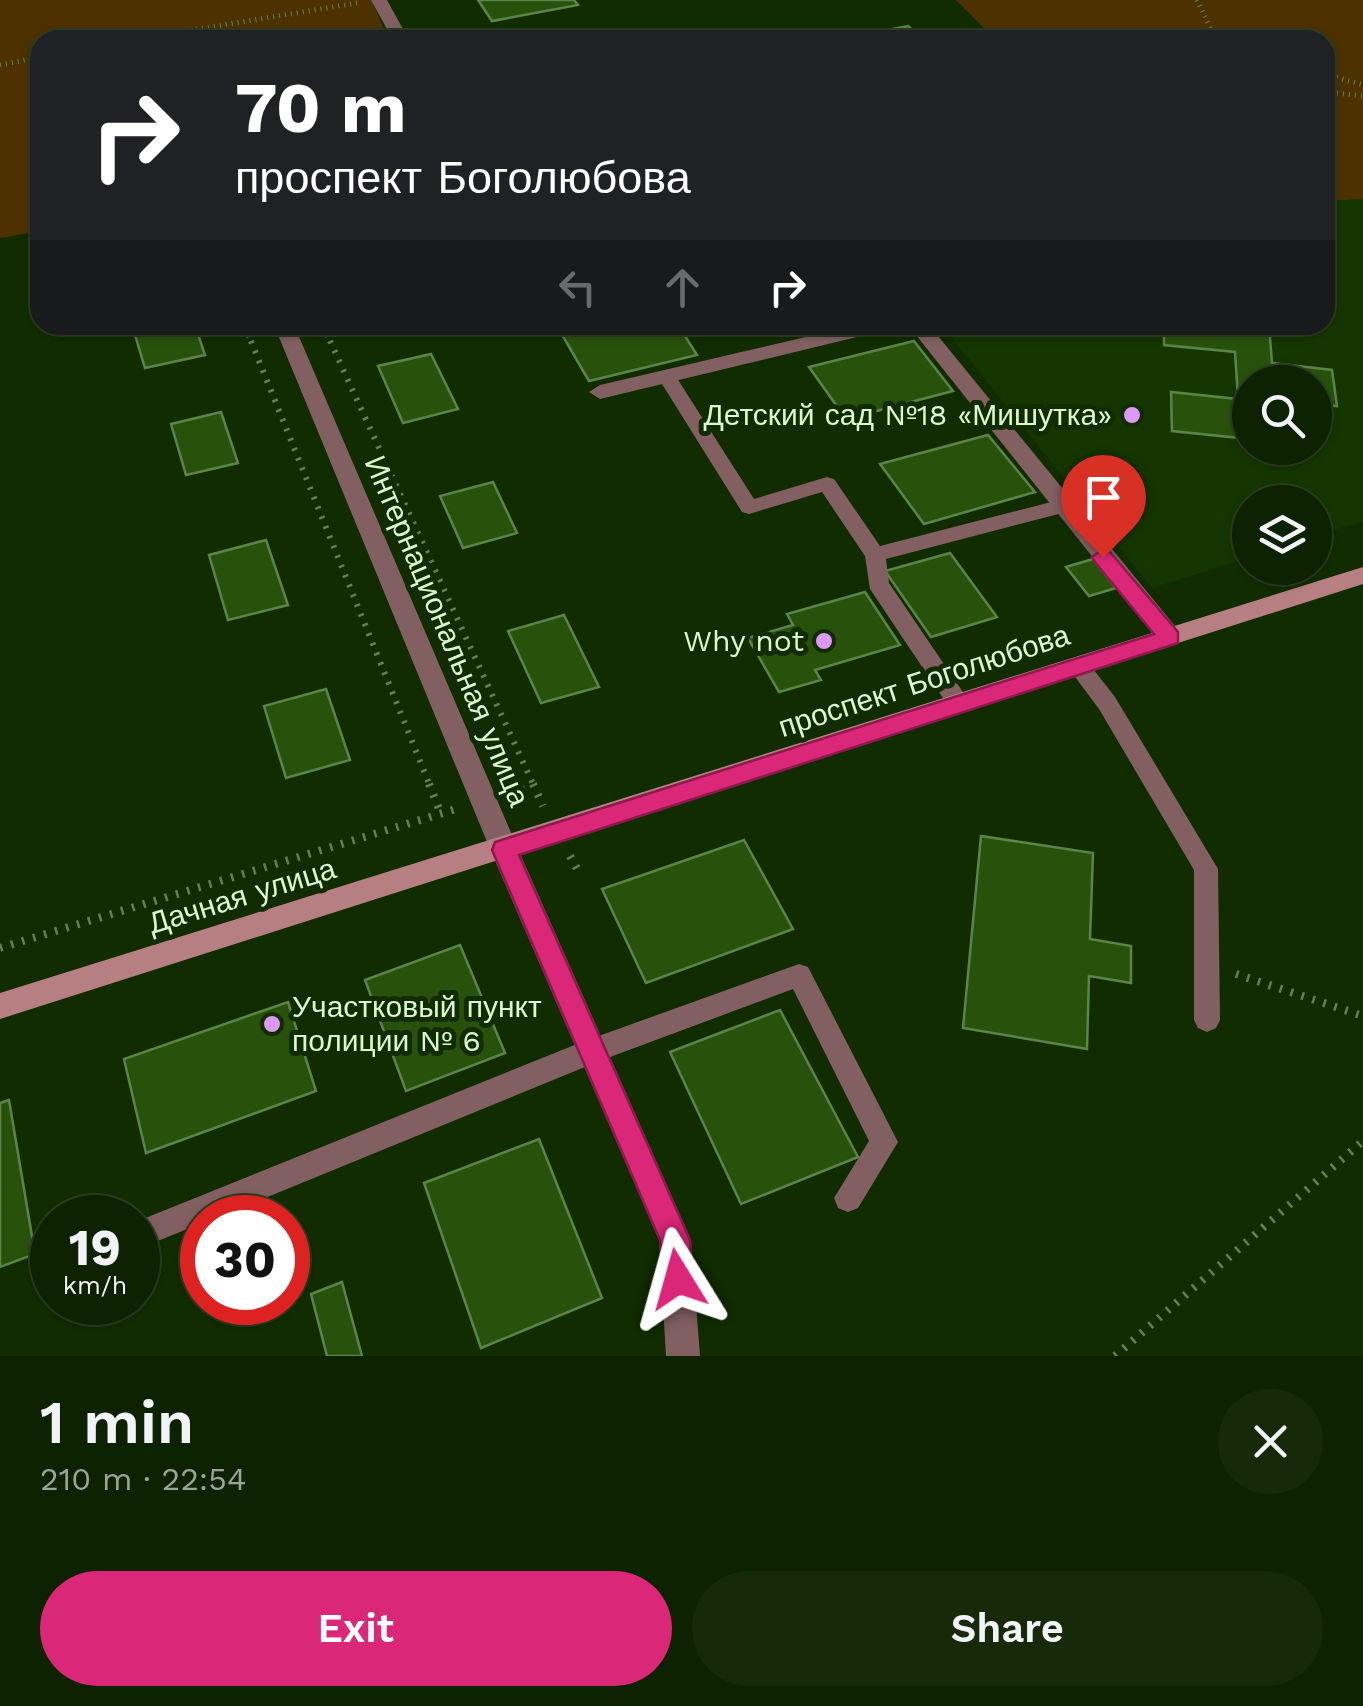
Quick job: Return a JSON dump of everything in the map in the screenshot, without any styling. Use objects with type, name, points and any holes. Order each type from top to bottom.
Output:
[{"type":"main road","name":"проспект Боголюбова","points":[[504,850],[1363,576]]},
{"type":"main road","name":"Дачная улица","points":[[0,1006],[504,850]]},
{"type":"street","points":[[371,1],[393,30]]},
{"type":"street","name":"Интернациональная улица","points":[[288,335],[504,850],[675,1240],[682,1356]]},
{"type":"street","points":[[600,392],[840,335]]},
{"type":"street","points":[[926,335],[1170,637]]},
{"type":"lane","points":[[666,376],[750,507],[827,484],[875,555],[878,584],[959,704]]},
{"type":"lane","points":[[875,555],[1062,506]]},
{"type":"lane","points":[[1078,666],[1107,703],[1206,869],[1207,1020]]},
{"type":"lane","points":[[160,1226],[592,1051],[799,976],[884,1142],[848,1198]]},
{"type":"path","points":[[305,0],[319,8]]},
{"type":"path","points":[[1197,0],[1211,30]]},
{"type":"path","points":[[201,30],[371,1]]},
{"type":"path","points":[[0,65],[30,59]]},
{"type":"path","points":[[1335,77],[1363,85]]},
{"type":"path","points":[[1335,93],[1363,96]]},
{"type":"path","points":[[248,335],[441,814]]},
{"type":"path","points":[[0,948],[534,787],[327,335]]},
{"type":"path","points":[[1207,964],[1363,1016]]},
{"type":"path","points":[[1115,1356],[1363,1141]]},
{"type":"shaded area","points":[[0,0],[372,0],[384,30],[30,30],[30,233],[0,238]]},
{"type":"shaded area","points":[[956,0],[1363,0],[1363,199],[1335,200],[1335,30],[986,30]]},
{"type":"shaded area","name":"Детский сад №18 «Мишутка»","points":[[1363,199],[1363,521],[1332,531],[1332,485],[1232,485],[1232,563],[1152,588],[950,335],[1335,335],[1335,200]]},
{"type":"building","points":[[478,0],[574,0],[578,5],[492,21]]},
{"type":"building","points":[[135,335],[198,335],[205,355],[145,368]]},
{"type":"building","points":[[562,335],[684,335],[697,355],[589,381]]},
{"type":"building","points":[[1164,335],[1270,335],[1272,363],[1289,365],[1236,365],[1235,352],[1164,345]]},
{"type":"building","points":[[914,341],[953,391],[846,419],[809,367]]},
{"type":"building","points":[[431,354],[458,409],[403,423],[378,366]]},
{"type":"building","points":[[1332,370],[1337,406],[1332,406]]},
{"type":"building","points":[[1171,392],[1232,398],[1232,437],[1172,431]]},
{"type":"building","points":[[221,412],[238,463],[186,475],[171,424]]},
{"type":"building","points":[[988,435],[1035,492],[924,524],[880,464]]},
{"type":"building","points":[[493,482],[517,533],[463,548],[440,496]]},
{"type":"building","points":[[266,540],[288,605],[228,620],[209,555]]},
{"type":"building","points":[[950,553],[997,617],[931,637],[885,571]]},
{"type":"building","points":[[1093,559],[1116,588],[1089,596],[1066,567]]},
{"type":"building","name":"Why not","points":[[865,592],[900,645],[815,670],[821,680],[779,692],[748,638],[793,625],[787,614]]},
{"type":"building","points":[[564,615],[599,687],[541,703],[508,631]]},
{"type":"building","points":[[326,689],[350,760],[286,778],[264,706]]},
{"type":"building","points":[[981,836],[1093,853],[1090,939],[1131,946],[1131,983],[1089,976],[1087,1049],[963,1028]]},
{"type":"building","points":[[744,840],[793,929],[646,983],[602,889]]},
{"type":"building","points":[[460,945],[505,1053],[406,1091],[365,980]]},
{"type":"building","points":[[288,1002],[316,1091],[146,1153],[124,1059]]},
{"type":"building","points":[[780,1010],[858,1157],[741,1204],[670,1052]]},
{"type":"building","points":[[9,1100],[30,1224],[30,1256],[0,1267],[0,1103]]},
{"type":"building","points":[[539,1139],[602,1298],[481,1348],[424,1183]]},
{"type":"building","points":[[342,1282],[362,1356],[327,1356],[311,1294]]},
{"type":"place","name":"Детский сад №18 «Мишутка»","points":[[1132,415]]},
{"type":"place","name":"Why not","points":[[824,641]]},
{"type":"place","name":"Участковый пункт полиции № 6","points":[[272,1024]]},
{"type":"route","points":[[678,1279],[675,1240],[504,850],[1170,637],[1103,557]]}]
